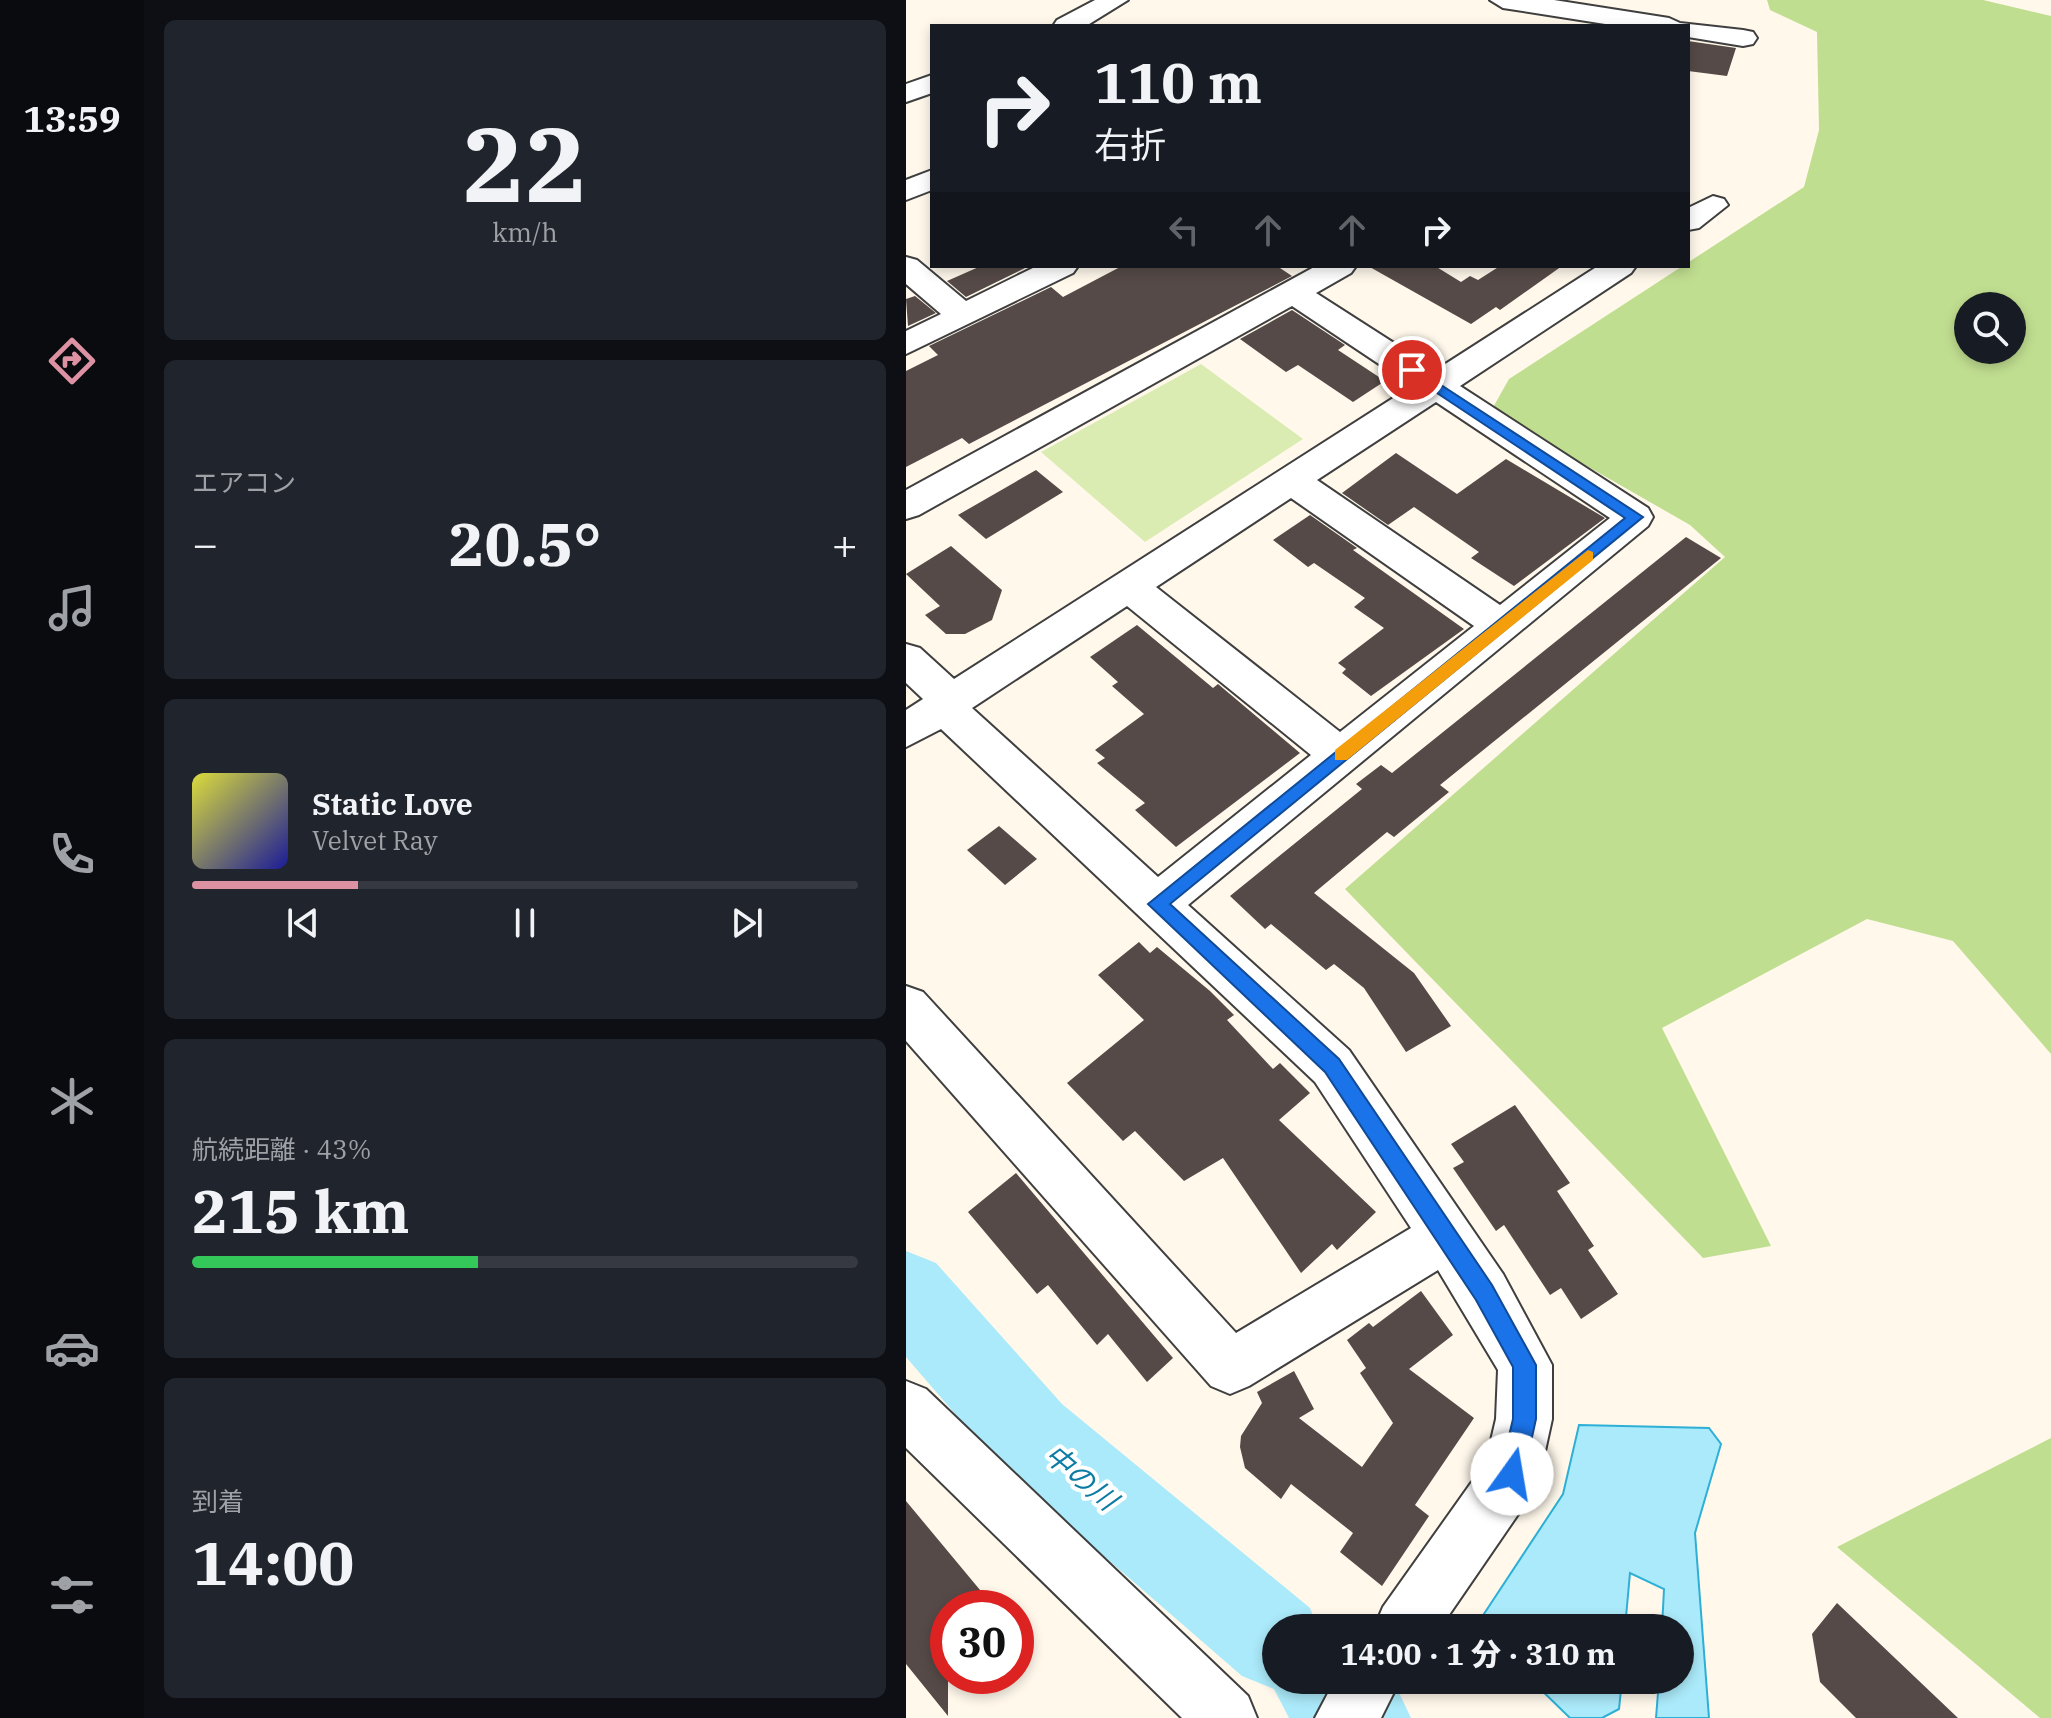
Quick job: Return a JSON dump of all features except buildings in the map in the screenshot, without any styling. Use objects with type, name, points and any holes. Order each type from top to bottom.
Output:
[{"type":"street","points":[[1071,24],[1095,14],[1115,0]]},
{"type":"street","points":[[1503,0],[1557,4],[1659,24]]},
{"type":"street","points":[[1690,29],[1743,38]]},
{"type":"street","points":[[906,94],[930,84]]},
{"type":"street","points":[[906,191],[930,180]]},
{"type":"street","points":[[1690,195],[1713,205],[1690,220]]},
{"type":"street","points":[[906,267],[963,316]]},
{"type":"street","points":[[906,344],[1058,268]]},
{"type":"street","points":[[906,506],[1336,268]]},
{"type":"street","points":[[934,713],[1617,268]]},
{"type":"street","points":[[1157,904],[1635,517],[1293,292]]},
{"type":"street","points":[[1291,480],[1501,625]]},
{"type":"street","points":[[1128,586],[1341,756]]},
{"type":"street","points":[[906,659],[934,713],[1157,904],[1332,1066],[1484,1293],[1525,1365],[1524,1419],[1512,1474],[1414,1614]]},
{"type":"street","points":[[906,1007],[1230,1367],[1446,1236]]},
{"type":"street","points":[[906,1409],[1226,1718]]},
{"type":"street","points":[[1346,1718],[1361,1694]]},
{"type":"green space","points":[[1767,0],[1983,0],[2051,16],[2051,1054],[1953,941],[1867,919],[1662,1028],[1771,1246],[1703,1258],[1345,889],[1725,557],[1690,525],[1491,411],[1509,379],[1680,268],[1690,268],[1690,261],[1804,187],[1819,130],[1817,32],[1770,10]]},
{"type":"green space","points":[[1201,364],[1303,439],[1145,542],[1041,452]]},
{"type":"green space","points":[[2051,1438],[2051,1718],[2040,1718],[1837,1547]]},
{"type":"water","points":[[1579,1425],[1709,1428],[1721,1444],[1695,1533],[1709,1718],[1656,1718],[1658,1694],[1694,1694],[1694,1614],[1663,1614],[1664,1589],[1630,1573],[1626,1614],[1484,1614],[1563,1494]]},
{"type":"water","points":[[1545,1694],[1621,1694],[1619,1709],[1602,1718],[1570,1718]]},
{"type":"waterway","name":"中の川","points":[[906,1293],[1031,1435],[1262,1630]]},
{"type":"waterway","name":"中の川","points":[[1335,1694],[1362,1718]]},
{"type":"slow traffic","points":[[1341,755],[1588,556]]},
{"type":"route","points":[[1412,370],[1635,517],[1157,904],[1332,1066],[1484,1293],[1525,1365],[1524,1419],[1512,1474]]}]
